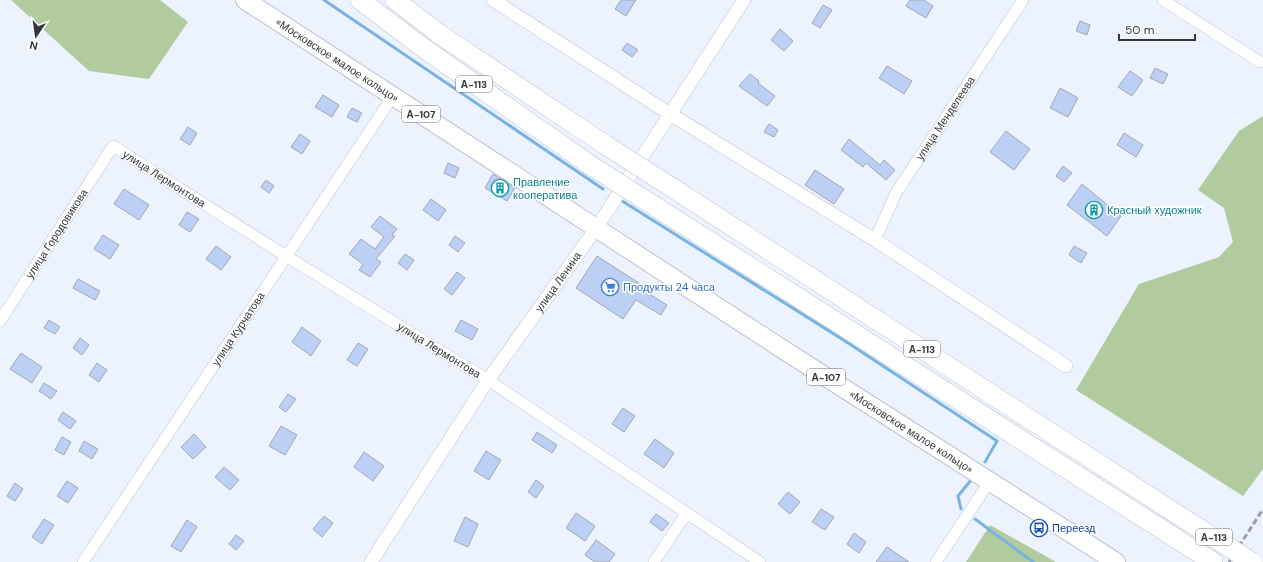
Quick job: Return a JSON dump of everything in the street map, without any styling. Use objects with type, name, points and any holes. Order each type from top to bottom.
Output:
[{"type":"highway","name":"«Московское малое кольцо»","points":[[245,0],[597,227],[790,354],[1116,562]]},
{"type":"highway","name":"А-113","points":[[360,0],[422,47],[590,165],[1213,562]]},
{"type":"highway","name":"А-113","points":[[395,0],[438,33],[604,144],[1252,562]]},
{"type":"street","points":[[493,0],[670,114],[875,240],[1066,366]]},
{"type":"street","name":"улица Ленина","points":[[370,562],[488,380],[597,227],[744,0]]},
{"type":"street","name":"улица Менделеева","points":[[875,240],[896,193],[1023,0]]},
{"type":"street","points":[[1163,0],[1262,59]]},
{"type":"street","name":"улица Курчатова","points":[[82,562],[393,96]]},
{"type":"street","name":"улица Лермонтова","points":[[113,146],[286,256],[488,380],[686,514],[760,562]]},
{"type":"street","name":"улица Городовикова","points":[[0,321],[113,146]]},
{"type":"street","points":[[936,562],[990,481]]},
{"type":"street","points":[[654,562],[686,514]]},
{"type":"green space","points":[[11,0],[160,0],[188,22],[149,79],[89,71]]},
{"type":"green space","points":[[1263,116],[1263,469],[1243,496],[1076,390],[1139,284],[1219,257],[1233,242],[1224,208],[1198,190],[1239,131]]},
{"type":"green space","points":[[990,525],[1056,562],[966,562]]},
{"type":"building","points":[[621,0],[636,0],[626,16],[615,9]]},
{"type":"building","points":[[910,0],[924,0],[933,6],[926,18],[906,6]]},
{"type":"building","points":[[823,5],[832,10],[820,28],[812,23]]},
{"type":"building","points":[[1080,21],[1090,25],[1087,35],[1076,31]]},
{"type":"building","points":[[780,29],[793,41],[784,51],[771,40]]},
{"type":"building","points":[[627,43],[638,50],[632,57],[622,50]]},
{"type":"building","points":[[887,66],[912,81],[904,94],[879,78]]},
{"type":"building","points":[[1155,68],[1168,74],[1163,84],[1150,78]]},
{"type":"building","points":[[1130,71],[1143,80],[1132,96],[1118,87]]},
{"type":"building","points":[[750,74],[759,81],[758,83],[775,96],[767,106],[739,86]]},
{"type":"building","points":[[1060,88],[1078,98],[1068,117],[1050,108]]},
{"type":"building","points":[[323,95],[339,105],[332,117],[315,107]]},
{"type":"building","points":[[352,108],[362,113],[357,122],[347,117]]},
{"type":"building","points":[[769,124],[778,130],[774,137],[764,132]]},
{"type":"building","points":[[188,127],[197,133],[190,145],[180,139]]},
{"type":"building","points":[[1006,131],[1030,149],[1014,170],[990,152]]},
{"type":"building","points":[[1124,133],[1143,145],[1136,157],[1117,145]]},
{"type":"building","points":[[300,134],[310,141],[302,154],[291,147]]},
{"type":"building","points":[[849,139],[880,165],[884,160],[895,170],[886,180],[866,163],[863,167],[841,150]]},
{"type":"building","points":[[448,163],[459,168],[455,178],[444,173]]},
{"type":"building","points":[[1063,166],[1072,173],[1064,182],[1056,176]]},
{"type":"building","points":[[815,170],[844,189],[834,204],[805,185]]},
{"type":"building","name":"Правление кооператива","points":[[493,174],[515,188],[507,201],[485,188]]},
{"type":"building","points":[[266,180],[274,186],[269,193],[261,187]]},
{"type":"building","name":"Красный художник","points":[[1082,184],[1121,216],[1107,236],[1067,205]]},
{"type":"building","points":[[124,189],[149,205],[139,220],[114,204]]},
{"type":"building","points":[[431,199],[446,210],[438,221],[423,210]]},
{"type":"building","points":[[187,212],[199,219],[190,232],[179,225]]},
{"type":"building","points":[[380,216],[397,229],[392,235],[395,236],[376,259],[381,262],[370,277],[359,270],[363,264],[349,254],[361,239],[375,249],[384,237],[371,227]]},
{"type":"building","points":[[103,235],[119,245],[110,259],[94,249]]},
{"type":"building","points":[[455,236],[465,243],[458,252],[449,245]]},
{"type":"building","points":[[216,246],[231,257],[221,270],[206,259]]},
{"type":"building","points":[[1074,246],[1087,253],[1081,263],[1069,255]]},
{"type":"building","points":[[405,254],[414,260],[407,270],[398,263]]},
{"type":"building","name":"Продукты 24 часа","points":[[597,256],[645,287],[643,290],[667,305],[661,315],[636,300],[623,319],[576,288]]},
{"type":"building","points":[[457,272],[465,278],[452,295],[444,289]]},
{"type":"building","points":[[78,279],[100,291],[95,300],[73,288]]},
{"type":"building","points":[[49,320],[60,327],[55,334],[44,328]]},
{"type":"building","points":[[461,320],[478,329],[472,340],[455,331]]},
{"type":"building","points":[[302,327],[321,341],[311,356],[292,342]]},
{"type":"building","points":[[80,338],[89,345],[82,355],[73,348]]},
{"type":"building","points":[[358,343],[368,349],[357,366],[347,360]]},
{"type":"building","points":[[21,353],[42,367],[32,383],[10,369]]},
{"type":"building","points":[[97,363],[107,370],[99,382],[89,375]]},
{"type":"building","points":[[44,383],[57,391],[51,399],[39,391]]},
{"type":"building","points":[[288,394],[296,399],[286,412],[279,407]]},
{"type":"building","points":[[623,408],[635,416],[624,432],[612,424]]},
{"type":"building","points":[[63,412],[76,421],[70,429],[58,420]]},
{"type":"building","points":[[281,426],[297,435],[285,455],[269,446]]},
{"type":"building","points":[[537,432],[557,445],[552,453],[532,440]]},
{"type":"building","points":[[194,434],[206,447],[193,459],[181,447]]},
{"type":"building","points":[[62,437],[71,442],[64,455],[55,450]]},
{"type":"building","points":[[655,439],[674,453],[664,468],[644,454]]},
{"type":"building","points":[[84,441],[98,449],[92,459],[79,451]]},
{"type":"building","points":[[486,451],[501,460],[489,480],[474,471]]},
{"type":"building","points":[[364,452],[384,466],[373,481],[354,467]]},
{"type":"building","points":[[224,467],[239,480],[230,490],[215,477]]},
{"type":"building","points":[[536,480],[544,486],[536,498],[528,492]]},
{"type":"building","points":[[67,481],[78,488],[68,503],[57,496]]},
{"type":"building","points":[[15,483],[23,489],[15,501],[7,496]]},
{"type":"building","points":[[788,492],[800,502],[790,514],[778,504]]},
{"type":"building","points":[[821,509],[834,517],[825,530],[812,522]]},
{"type":"building","points":[[576,513],[595,526],[585,541],[566,528]]},
{"type":"building","points":[[656,514],[669,523],[662,531],[650,522]]},
{"type":"building","points":[[324,516],[333,523],[322,537],[313,529]]},
{"type":"building","points":[[465,517],[478,524],[468,547],[454,541]]},
{"type":"building","points":[[44,519],[54,525],[42,544],[32,537]]},
{"type":"building","points":[[187,520],[197,527],[181,552],[171,546]]},
{"type":"building","points":[[854,533],[866,542],[859,553],[847,544]]},
{"type":"building","points":[[236,535],[244,541],[236,550],[229,544]]},
{"type":"building","points":[[596,540],[615,554],[609,562],[595,562],[585,555]]},
{"type":"building","points":[[887,547],[909,562],[876,562]]},
{"type":"waterway","points":[[324,0],[603,189]]},
{"type":"waterway","points":[[619,199],[845,341],[997,441],[985,462]]},
{"type":"waterway","points":[[961,509],[958,496],[971,480]]},
{"type":"waterway","points":[[975,519],[1033,562]]},
{"type":"railway","points":[[1229,562],[1263,509]]},
{"type":"place","name":"Правление кооператива","points":[[500,188]]},
{"type":"place","name":"Красный художник","points":[[1094,210]]},
{"type":"place","name":"Продукты 24 часа","points":[[610,287]]},
{"type":"place","name":"Переезд","points":[[1039,528]]}]
